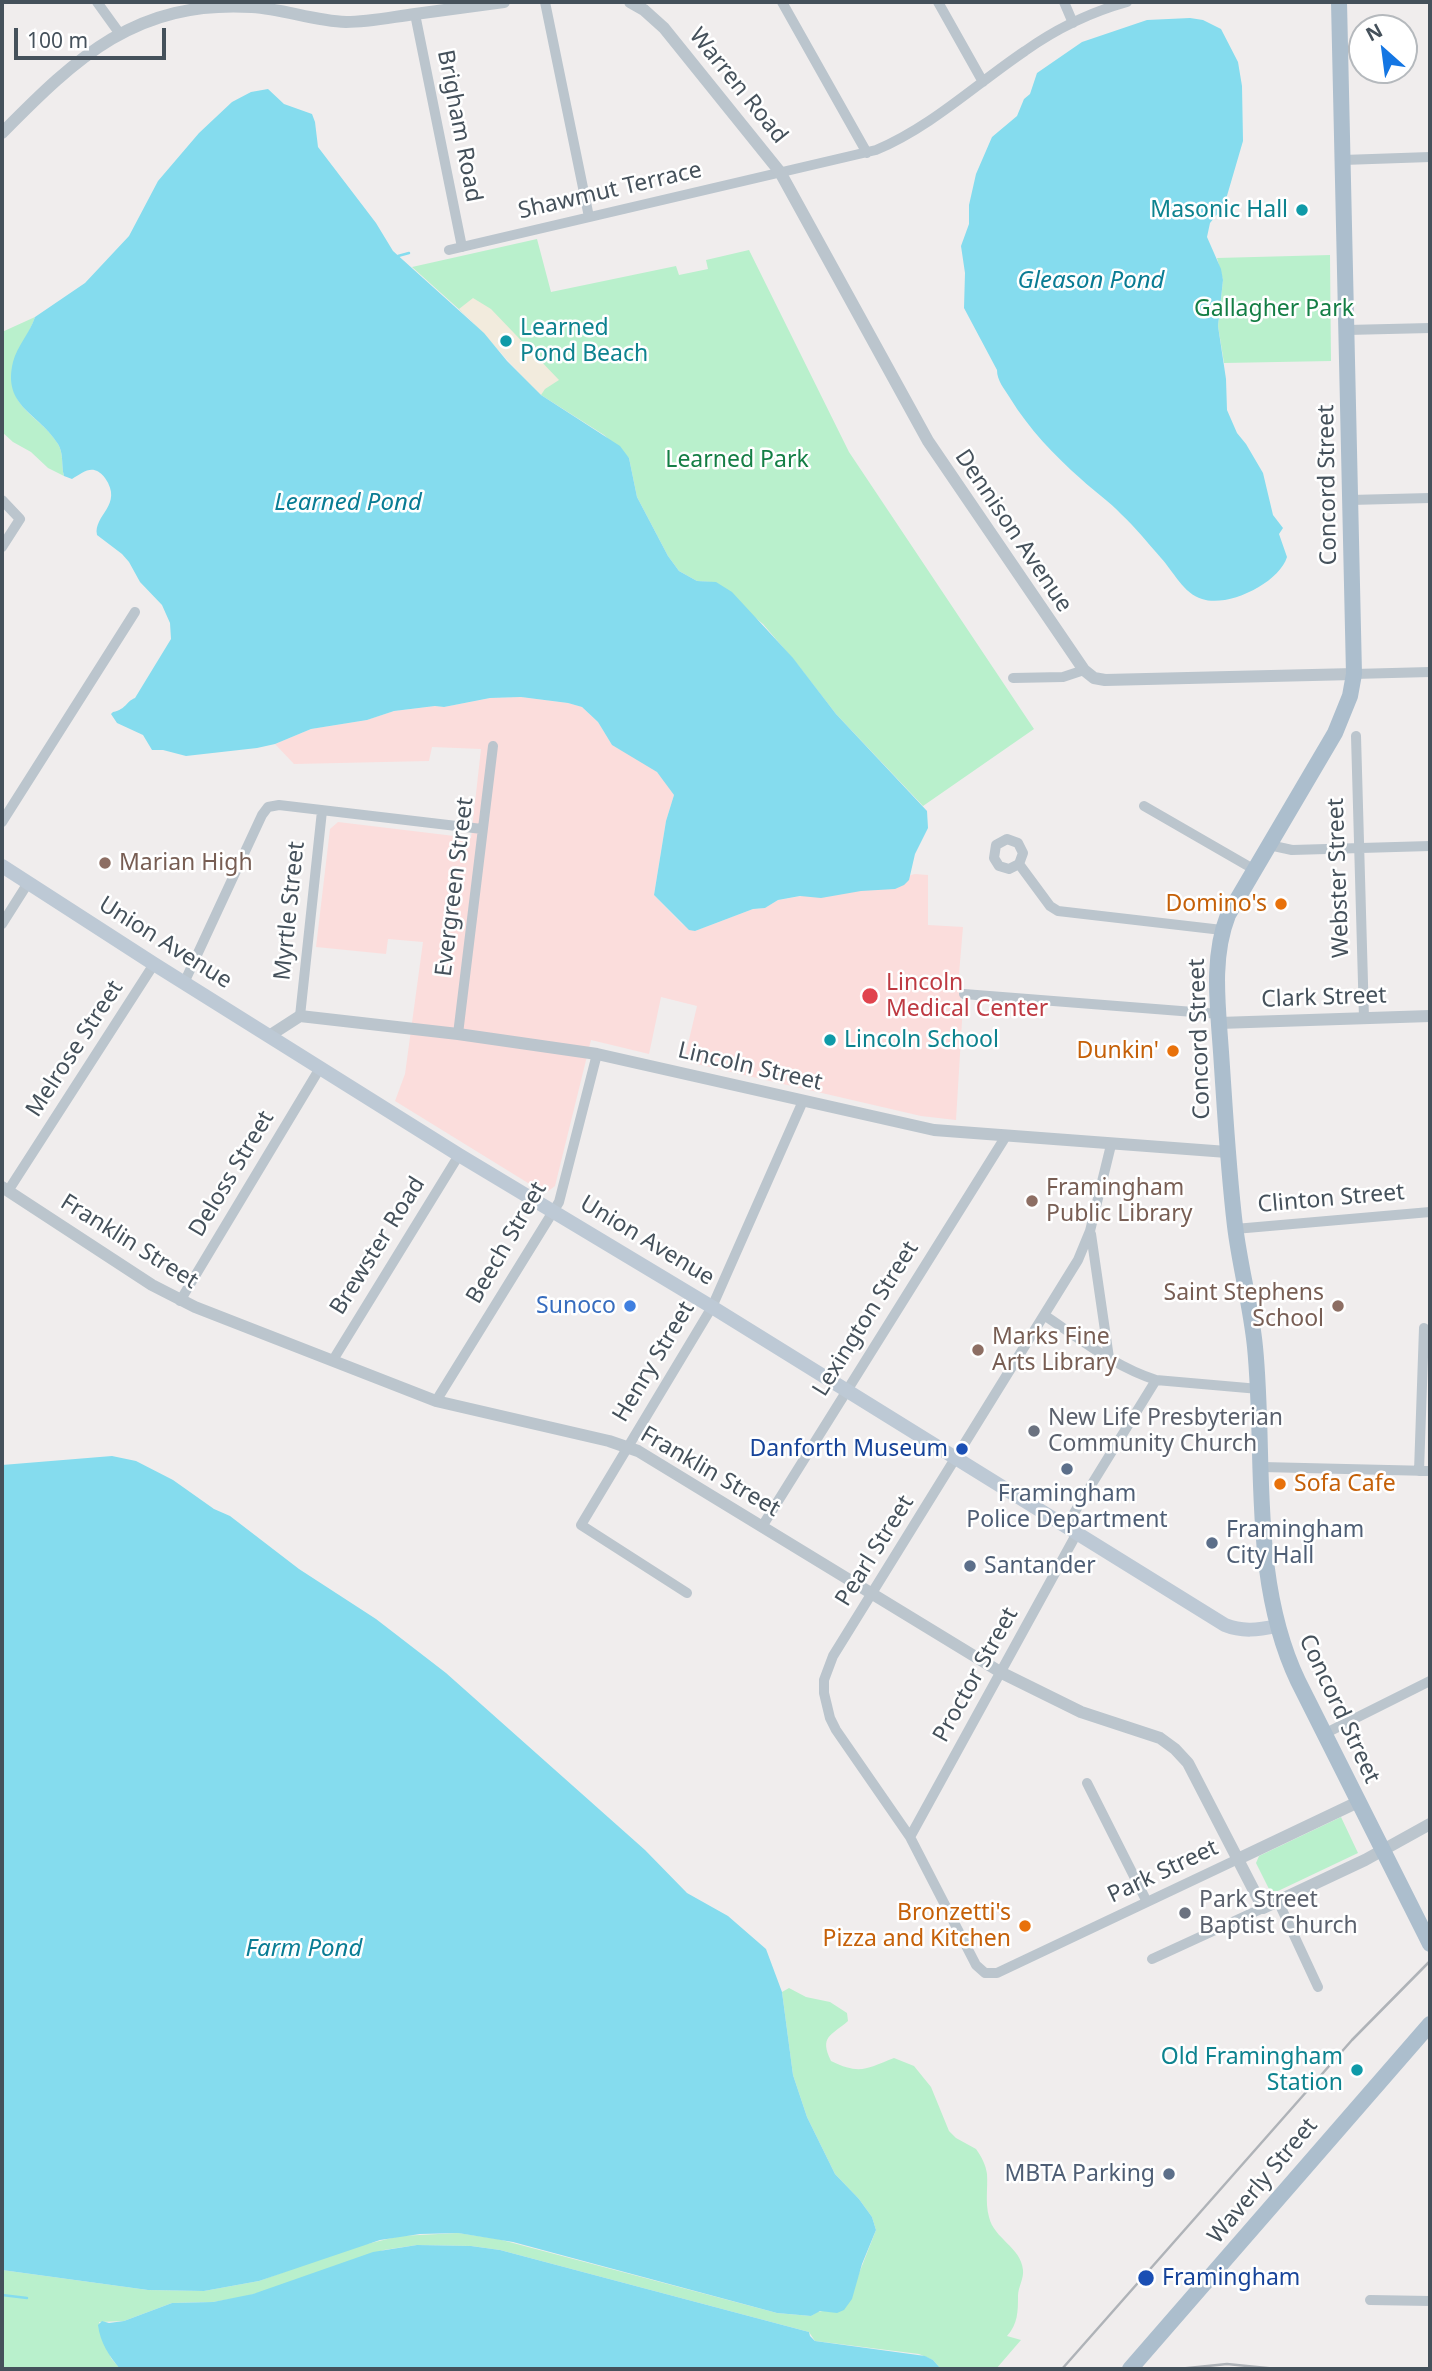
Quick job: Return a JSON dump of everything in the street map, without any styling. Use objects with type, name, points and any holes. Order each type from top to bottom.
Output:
[{"type":"main road","name":"Concord Street","points":[[1339,2],[1354,674],[1350,696],[1335,733],[1222,930],[1217,972],[1219,1018],[1227,1152],[1235,1229],[1255,1343],[1264,1530],[1277,1626],[1290,1663],[1324,1734],[1430,1944]]},
{"type":"main road","name":"Union Avenue","points":[[2,866],[459,1155],[712,1307],[1225,1625],[1252,1630],[1277,1626]]},
{"type":"main road","name":"Waverly Street","points":[[1130,2369],[1430,2024]]},
{"type":"street","points":[[97,2],[120,33]]},
{"type":"street","points":[[2,133],[77,61],[120,33],[179,13],[223,7],[271,9],[344,22],[504,2]]},
{"type":"street","points":[[545,2],[589,217]]},
{"type":"street","name":"Warren Road","points":[[630,2],[644,10],[664,28],[780,172]]},
{"type":"street","points":[[782,2],[867,153]]},
{"type":"street","points":[[938,2],[983,82]]},
{"type":"street","points":[[1064,2],[1073,23]]},
{"type":"street","name":"Shawmut Terrace","points":[[449,250],[867,153],[886,146],[932,119],[1026,50],[1073,23],[1127,2]]},
{"type":"street","name":"Brigham Road","points":[[415,14],[462,247]]},
{"type":"street","points":[[1343,159],[1430,157]]},
{"type":"street","name":"Dennison Avenue","points":[[780,172],[928,441],[1084,670]]},
{"type":"street","points":[[1347,330],[1430,328]]},
{"type":"street","points":[[1350,500],[1430,498]]},
{"type":"street","points":[[2,500],[20,519],[2,547]]},
{"type":"street","points":[[2,822],[135,612]]},
{"type":"street","points":[[1013,678],[1063,677],[1084,670],[1094,678],[1105,680],[1430,672]]},
{"type":"street","name":"Webster Street","points":[[1356,736],[1364,1018]]},
{"type":"street","name":"Evergreen Street","points":[[458,1034],[493,746]]},
{"type":"street","points":[[184,983],[268,807],[274,805],[482,829]]},
{"type":"street","points":[[1144,806],[1255,870]]},
{"type":"street","name":"Myrtle Street","points":[[300,1016],[322,811]]},
{"type":"street","points":[[1269,845],[1292,850],[1430,846]]},
{"type":"street","points":[[1019,864],[1050,906],[1058,911],[1222,930]]},
{"type":"street","points":[[2,924],[28,883]]},
{"type":"street","name":"Melrose Street","points":[[5,1189],[154,964]]},
{"type":"street","points":[[964,994],[1219,1018]]},
{"type":"street","points":[[269,1036],[300,1016]]},
{"type":"street","name":"Lincoln Street","points":[[300,1016],[458,1034],[597,1054],[925,1129],[1227,1152]]},
{"type":"street","name":"Clark Street","points":[[1219,1018],[1430,1016]]},
{"type":"street","name":"Beech Street","points":[[436,1401],[554,1212],[563,1190],[597,1054]]},
{"type":"street","name":"Deloss Street","points":[[180,1301],[320,1068]]},
{"type":"street","name":"Henry Street","points":[[687,1593],[582,1525],[712,1307],[803,1101]]},
{"type":"street","name":"Lexington Street","points":[[763,1525],[1006,1136]]},
{"type":"street","name":"Pearl Street","points":[[985,1973],[976,1965],[910,1837],[836,1730],[825,1705],[824,1680],[834,1656],[1078,1260],[1090,1231],[1111,1144]]},
{"type":"street","name":"Brewster Road","points":[[333,1360],[459,1155]]},
{"type":"street","name":"Franklin Street","points":[[5,1189],[180,1301],[436,1401],[627,1447],[651,1457],[1002,1673],[1069,1707],[1160,1738],[1175,1749],[1195,1774],[1263,1908]]},
{"type":"street","name":"Clinton Street","points":[[1235,1229],[1430,1212]]},
{"type":"street","points":[[1090,1231],[1109,1358]]},
{"type":"street","points":[[1044,1315],[1141,1376],[1156,1380],[1259,1390]]},
{"type":"street","points":[[1262,1467],[1425,1471],[1427,1387],[1424,1328]]},
{"type":"street","name":"Proctor Street","points":[[910,1837],[1002,1673],[1121,1437],[1156,1380]]},
{"type":"street","points":[[1324,1734],[1430,1681]]},
{"type":"street","points":[[1087,1783],[1147,1902]]},
{"type":"street","name":"Park Street","points":[[985,1973],[997,1973],[1358,1802]]},
{"type":"street","points":[[1152,1959],[1278,1901],[1430,1824]]},
{"type":"street","points":[[1278,1901],[1318,1987]]},
{"type":"street","points":[[1370,2300],[1430,2301]]},
{"type":"shaded area","points":[[521,697],[582,707],[598,722],[612,745],[651,766],[663,778],[674,795],[666,821],[654,895],[682,924],[695,931],[753,909],[765,908],[778,900],[880,883],[915,874],[928,875],[928,925],[963,927],[958,986],[963,1005],[956,1120],[921,1116],[684,1061],[697,1006],[661,997],[649,1054],[591,1040],[555,1186],[547,1192],[541,1191],[395,1101],[405,1074],[423,942],[388,939],[386,954],[316,947],[330,829],[338,822],[471,838],[481,749],[432,747],[429,761],[294,764],[275,744],[311,729],[367,720],[394,711],[444,707],[490,698]]},
{"type":"green space","name":"Learned Park","points":[[537,239],[551,292],[676,266],[679,275],[708,269],[706,260],[749,250],[849,452],[1034,729],[923,806],[836,714],[763,624],[711,582],[697,581],[679,571],[668,556],[637,497],[629,458],[604,435],[541,395],[471,320],[412,267]]},
{"type":"green space","name":"Gallagher Park","points":[[1330,255],[1331,361],[1224,363],[1218,326],[1223,280],[1217,258]]},
{"type":"green space","points":[[35,317],[13,368],[13,386],[21,405],[58,444],[64,476],[48,468],[31,452],[2,432],[2,332]]},
{"type":"green space","points":[[1341,1817],[1358,1853],[1278,1891],[1270,1891],[1256,1863],[1259,1856]]},
{"type":"green space","points":[[789,1988],[806,1997],[830,2002],[847,2013],[848,2021],[827,2041],[831,2061],[849,2068],[863,2069],[894,2058],[914,2066],[931,2087],[949,2131],[976,2149],[986,2167],[989,2217],[996,2231],[1018,2255],[1023,2270],[1017,2317],[1007,2336],[1021,2340],[996,2369],[941,2369],[933,2360],[919,2354],[815,2341],[809,2332],[500,2250],[471,2246],[417,2245],[384,2250],[243,2297],[213,2302],[172,2303],[124,2321],[99,2322],[111,2358],[120,2369],[2,2369],[2,2270],[148,2290],[204,2291],[259,2281],[350,2248],[400,2236],[458,2233],[498,2239],[777,2313],[811,2316],[823,2311],[856,2281],[876,2230],[872,2217],[859,2199],[835,2174],[807,2117],[793,2075],[782,1992]]},
{"type":"sand","name":"Learned Pond Beach","points":[[473,298],[491,309],[559,380],[541,395],[459,309]]},
{"type":"water","name":"Gleason Pond","points":[[1147,20],[1203,20],[1221,29],[1238,62],[1242,86],[1243,141],[1224,206],[1210,223],[1207,237],[1223,280],[1218,326],[1226,379],[1227,410],[1237,433],[1263,473],[1273,515],[1283,528],[1279,534],[1287,557],[1274,576],[1263,584],[1238,597],[1213,601],[1202,599],[1184,587],[1131,524],[1052,451],[1017,409],[1001,384],[997,370],[964,308],[965,273],[961,246],[969,224],[969,205],[976,174],[992,137],[1017,116],[1024,99],[1030,94],[1037,73],[1082,42]]},
{"type":"water","name":"Learned Pond","points":[[268,89],[284,104],[312,114],[318,147],[376,223],[393,251],[484,333],[541,395],[620,446],[629,458],[637,497],[668,556],[679,571],[697,581],[716,582],[732,592],[793,658],[836,714],[927,811],[928,828],[915,854],[909,880],[904,885],[895,889],[861,891],[821,898],[800,896],[778,900],[765,908],[753,909],[695,931],[689,930],[654,895],[666,821],[674,795],[657,772],[612,745],[598,722],[582,707],[568,703],[521,697],[490,698],[444,707],[394,711],[367,720],[311,729],[275,744],[257,748],[186,756],[152,750],[143,735],[117,723],[111,714],[135,698],[171,639],[170,623],[162,605],[140,582],[129,562],[97,535],[99,521],[110,503],[110,487],[105,478],[101,473],[92,470],[72,479],[64,476],[58,444],[17,400],[11,377],[13,362],[35,317],[85,283],[129,236],[158,181],[199,133],[232,102],[251,92]]},
{"type":"water","name":"Farm Pond","points":[[112,1456],[136,1461],[173,1480],[214,1509],[230,1516],[299,1569],[376,1619],[446,1673],[645,1850],[687,1893],[728,1916],[766,1949],[782,1992],[793,2075],[807,2117],[835,2174],[859,2199],[872,2217],[876,2230],[852,2299],[844,2310],[837,2313],[820,2311],[811,2316],[777,2313],[513,2242],[458,2233],[420,2234],[380,2240],[259,2281],[204,2291],[148,2290],[2,2270],[2,1465]]},
{"type":"water","points":[[417,2245],[471,2246],[500,2250],[809,2332],[815,2341],[925,2356],[941,2369],[120,2369],[101,2337],[98,2325],[102,2321],[124,2321],[172,2303],[213,2302],[253,2294],[373,2252]]},
{"type":"waterway","points":[[398,256],[409,253]]},
{"type":"waterway","points":[[2,2295],[27,2298]]},
{"type":"railway","points":[[1062,2369],[1352,2040],[1430,1961]]},
{"type":"railway","points":[[1178,2369],[1227,2364],[1277,2369]]},
{"type":"place","name":"Masonic Hall","points":[[1302,210]]},
{"type":"place","name":"Learned Pond Beach","points":[[506,341]]},
{"type":"place","name":"Marian High","points":[[105,863]]},
{"type":"place","name":"Domino's","points":[[1281,904]]},
{"type":"place","name":"Lincoln Medical Center","points":[[870,996]]},
{"type":"place","name":"Lincoln School","points":[[830,1040]]},
{"type":"place","name":"Dunkin'","points":[[1173,1051]]},
{"type":"place","name":"Framingham Public Library","points":[[1032,1201]]},
{"type":"place","name":"Sunoco","points":[[630,1306]]},
{"type":"place","name":"Saint Stephens School","points":[[1338,1306]]},
{"type":"place","name":"Marks Fine Arts Library","points":[[978,1350]]},
{"type":"place","name":"New Life Presbyterian Community Church","points":[[1034,1431]]},
{"type":"place","name":"Danforth Museum","points":[[962,1449]]},
{"type":"place","name":"Framingham Police Department","points":[[1067,1469]]},
{"type":"place","name":"Sofa Cafe","points":[[1280,1484]]},
{"type":"place","name":"Framingham City Hall","points":[[1212,1543]]},
{"type":"place","name":"Santander","points":[[970,1566]]},
{"type":"place","name":"Park Street Baptist Church","points":[[1185,1913]]},
{"type":"place","name":"Bronzetti's Pizza and Kitchen","points":[[1025,1926]]},
{"type":"place","name":"Old Framingham Station","points":[[1357,2070]]},
{"type":"place","name":"MBTA Parking","points":[[1169,2174]]},
{"type":"place","name":"Framingham","points":[[1146,2278]]}]
